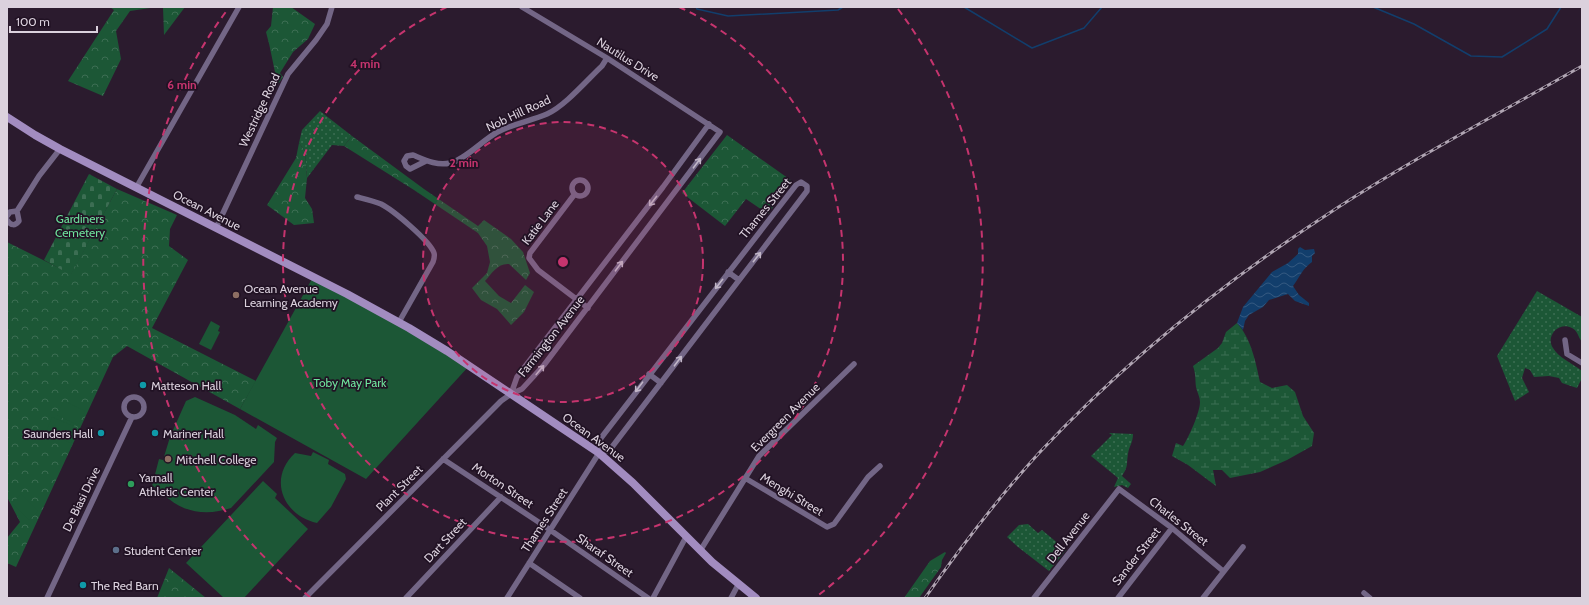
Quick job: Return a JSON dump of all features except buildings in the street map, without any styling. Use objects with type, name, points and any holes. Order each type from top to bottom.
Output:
[{"type":"main road","name":"Ocean Avenue","points":[[7,116],[34,135],[60,149],[347,294],[440,346],[599,453],[633,483],[700,551],[738,585],[756,598]]},
{"type":"street","points":[[136,188],[239,7]]},
{"type":"street","name":"Westridge Road","points":[[216,228],[288,74],[327,24],[332,7]]},
{"type":"street","name":"Nautilus Drive","points":[[522,7],[606,58],[720,132]]},
{"type":"street","name":"Nob Hill Road","points":[[426,161],[441,164],[452,163],[460,160],[498,132],[548,114],[564,102],[602,66],[606,58]]},
{"type":"street","name":"Farmington Avenue","points":[[510,394],[517,377],[663,187],[709,124]]},
{"type":"street","name":"Farmington Avenue","points":[[510,394],[522,389],[533,378],[588,308],[720,132]]},
{"type":"street","points":[[7,220],[9,224],[13,226],[17,224],[19,221],[17,211],[39,176],[60,149]]},
{"type":"street","name":"Thames Street","points":[[507,598],[599,453],[601,438],[796,185],[803,182],[807,186],[807,191],[612,446],[607,451],[599,453]]},
{"type":"street","name":"Katie Lane","points":[[574,195],[530,253],[529,258],[538,270],[588,308]]},
{"type":"street","points":[[357,197],[382,205],[397,215],[414,229],[431,247],[434,253],[433,262],[399,322]]},
{"type":"street","points":[[7,216],[10,212],[17,211]]},
{"type":"street","points":[[728,272],[739,280]]},
{"type":"street","points":[[1565,340],[1568,354],[1582,363]]},
{"type":"street","name":"Evergreen Avenue","points":[[700,551],[759,456],[854,364]]},
{"type":"street","points":[[650,374],[661,383]]},
{"type":"street","name":"Plant Street","points":[[305,598],[501,401],[510,394]]},
{"type":"street","name":"De Biasi Drive","points":[[47,598],[52,591],[73,541],[132,417]]},
{"type":"street","name":"Morton Street","points":[[443,459],[550,531]]},
{"type":"street","name":"Menghi Street","points":[[745,478],[821,524],[829,526],[834,524],[868,477],[880,466]]},
{"type":"street","name":"Charles Street","points":[[1119,489],[1172,528],[1223,571]]},
{"type":"street","name":"Dell Avenue","points":[[1034,598],[1119,489]]},
{"type":"street","name":"Dart Street","points":[[406,598],[501,497]]},
{"type":"street","name":"Sander Street","points":[[1118,598],[1172,528]]},
{"type":"street","name":"Sharaf Street","points":[[550,531],[648,598]]},
{"type":"street","points":[[653,598],[686,537]]},
{"type":"street","points":[[1203,598],[1243,547]]},
{"type":"street","points":[[529,564],[580,598]]},
{"type":"street","points":[[731,598],[738,585]]},
{"type":"street","name":"De Biasi Drive","points":[[51,598],[52,591]]},
{"type":"street","points":[[1364,593],[1370,598]]},
{"type":"green space","points":[[110,7],[157,7],[130,11],[116,31],[121,59],[103,96],[68,81],[114,10]]},
{"type":"green space","points":[[163,7],[185,7],[164,35]]},
{"type":"green space","points":[[273,7],[291,7],[315,24],[308,39],[293,52],[280,73],[283,77],[278,84],[266,32],[271,26]]},
{"type":"green space","points":[[320,111],[352,136],[344,146],[332,145],[307,178],[305,151],[299,143],[302,130]]},
{"type":"green space","points":[[727,135],[792,181],[768,214],[746,199],[725,226],[682,193]]},
{"type":"green space","points":[[352,136],[424,189],[478,226],[484,220],[511,239],[523,252],[530,273],[526,280],[509,264],[505,264],[498,267],[485,281],[499,296],[511,303],[525,285],[534,292],[524,312],[511,325],[497,309],[481,300],[472,288],[487,273],[490,262],[487,246],[478,233],[414,190],[344,146]]},
{"type":"green space","points":[[299,143],[305,151],[307,178],[305,198],[312,209],[314,223],[294,225],[267,205],[296,158]]},
{"type":"green space","name":"Gardiners Cemetery","points":[[89,174],[117,189],[71,275],[44,260]]},
{"type":"green space","points":[[117,189],[177,215],[170,229],[169,246],[188,260],[152,328],[256,381],[240,409],[127,346],[113,357],[16,567],[7,563],[7,538],[20,522],[7,497],[7,242],[71,274]]},
{"type":"green space","name":"Toby May Park","points":[[313,277],[469,366],[366,479],[240,409]]},
{"type":"green space","points":[[1537,291],[1582,317],[1582,342],[1576,331],[1567,326],[1562,326],[1552,335],[1551,343],[1555,351],[1582,371],[1582,378],[1577,388],[1562,383],[1559,378],[1549,376],[1534,377],[1530,370],[1525,368],[1522,378],[1529,392],[1515,401],[1497,356]]},
{"type":"green space","points":[[211,321],[220,326],[218,331],[220,332],[211,350],[199,344]]},
{"type":"green space","points":[[1237,323],[1242,329],[1249,343],[1255,359],[1260,382],[1272,388],[1287,385],[1295,392],[1303,416],[1314,433],[1312,446],[1287,460],[1260,472],[1230,478],[1222,470],[1213,470],[1216,486],[1188,465],[1172,456],[1176,443],[1183,446],[1194,424],[1200,406],[1193,366],[1218,348],[1222,343],[1226,332]]},
{"type":"green space","points":[[195,397],[235,415],[256,429],[258,425],[277,438],[275,442],[274,462],[231,508],[215,512],[199,512],[183,508],[157,488],[152,486],[159,459],[163,460],[170,437],[186,401]]},
{"type":"green space","points":[[64,401],[85,411],[78,425],[57,415]]},
{"type":"green space","points":[[52,417],[78,428],[71,443],[46,432]]},
{"type":"green space","points":[[1109,433],[1133,434],[1126,467],[1122,476],[1131,484],[1128,488],[1122,485],[1114,487],[1118,478],[1091,456],[1112,435]]},
{"type":"green space","points":[[313,452],[329,460],[328,464],[345,474],[346,479],[331,507],[317,523],[305,519],[295,512],[288,504],[283,494],[281,484],[282,473],[287,463],[295,453],[311,456]]},
{"type":"green space","points":[[263,481],[277,494],[275,498],[308,529],[244,598],[224,598],[186,563]]},
{"type":"green space","points":[[21,494],[38,511],[29,520],[12,503]]},
{"type":"green space","points":[[1028,524],[1038,533],[1042,530],[1066,550],[1049,571],[1007,537],[1019,525]]},
{"type":"green space","points":[[945,552],[946,553],[942,560],[941,567],[919,598],[904,598],[930,561]]},
{"type":"green space","points":[[169,568],[206,598],[157,598]]},
{"type":"water","points":[[1300,247],[1305,250],[1314,249],[1315,253],[1312,256],[1312,262],[1304,270],[1293,286],[1299,295],[1309,303],[1309,306],[1295,301],[1288,294],[1269,300],[1263,307],[1249,315],[1245,321],[1243,330],[1237,323],[1243,307],[1272,272],[1288,263],[1298,254],[1298,249]]},
{"type":"waterway","points":[[696,7],[697,9],[728,16],[838,10],[843,7]]},
{"type":"waterway","points":[[964,7],[1032,48],[1084,28],[1102,7]]},
{"type":"waterway","points":[[1373,7],[1414,24],[1471,56],[1502,57],[1547,29],[1561,7]]},
{"type":"railway","points":[[925,598],[980,524],[1039,453],[1073,418],[1143,353],[1218,291],[1297,235],[1367,189],[1582,66]]},
{"type":"place","name":"Ocean Avenue Learning Academy","points":[[236,295]]},
{"type":"place","name":"Matteson Hall","points":[[143,385]]},
{"type":"place","name":"Saunders Hall","points":[[101,433]]},
{"type":"place","name":"Mariner Hall","points":[[155,433]]},
{"type":"place","name":"Mitchell College","points":[[168,459]]},
{"type":"place","name":"Yarnall Athletic Center","points":[[131,484]]},
{"type":"place","name":"Student Center","points":[[116,550]]},
{"type":"place","name":"The Red Barn","points":[[83,585]]}]
